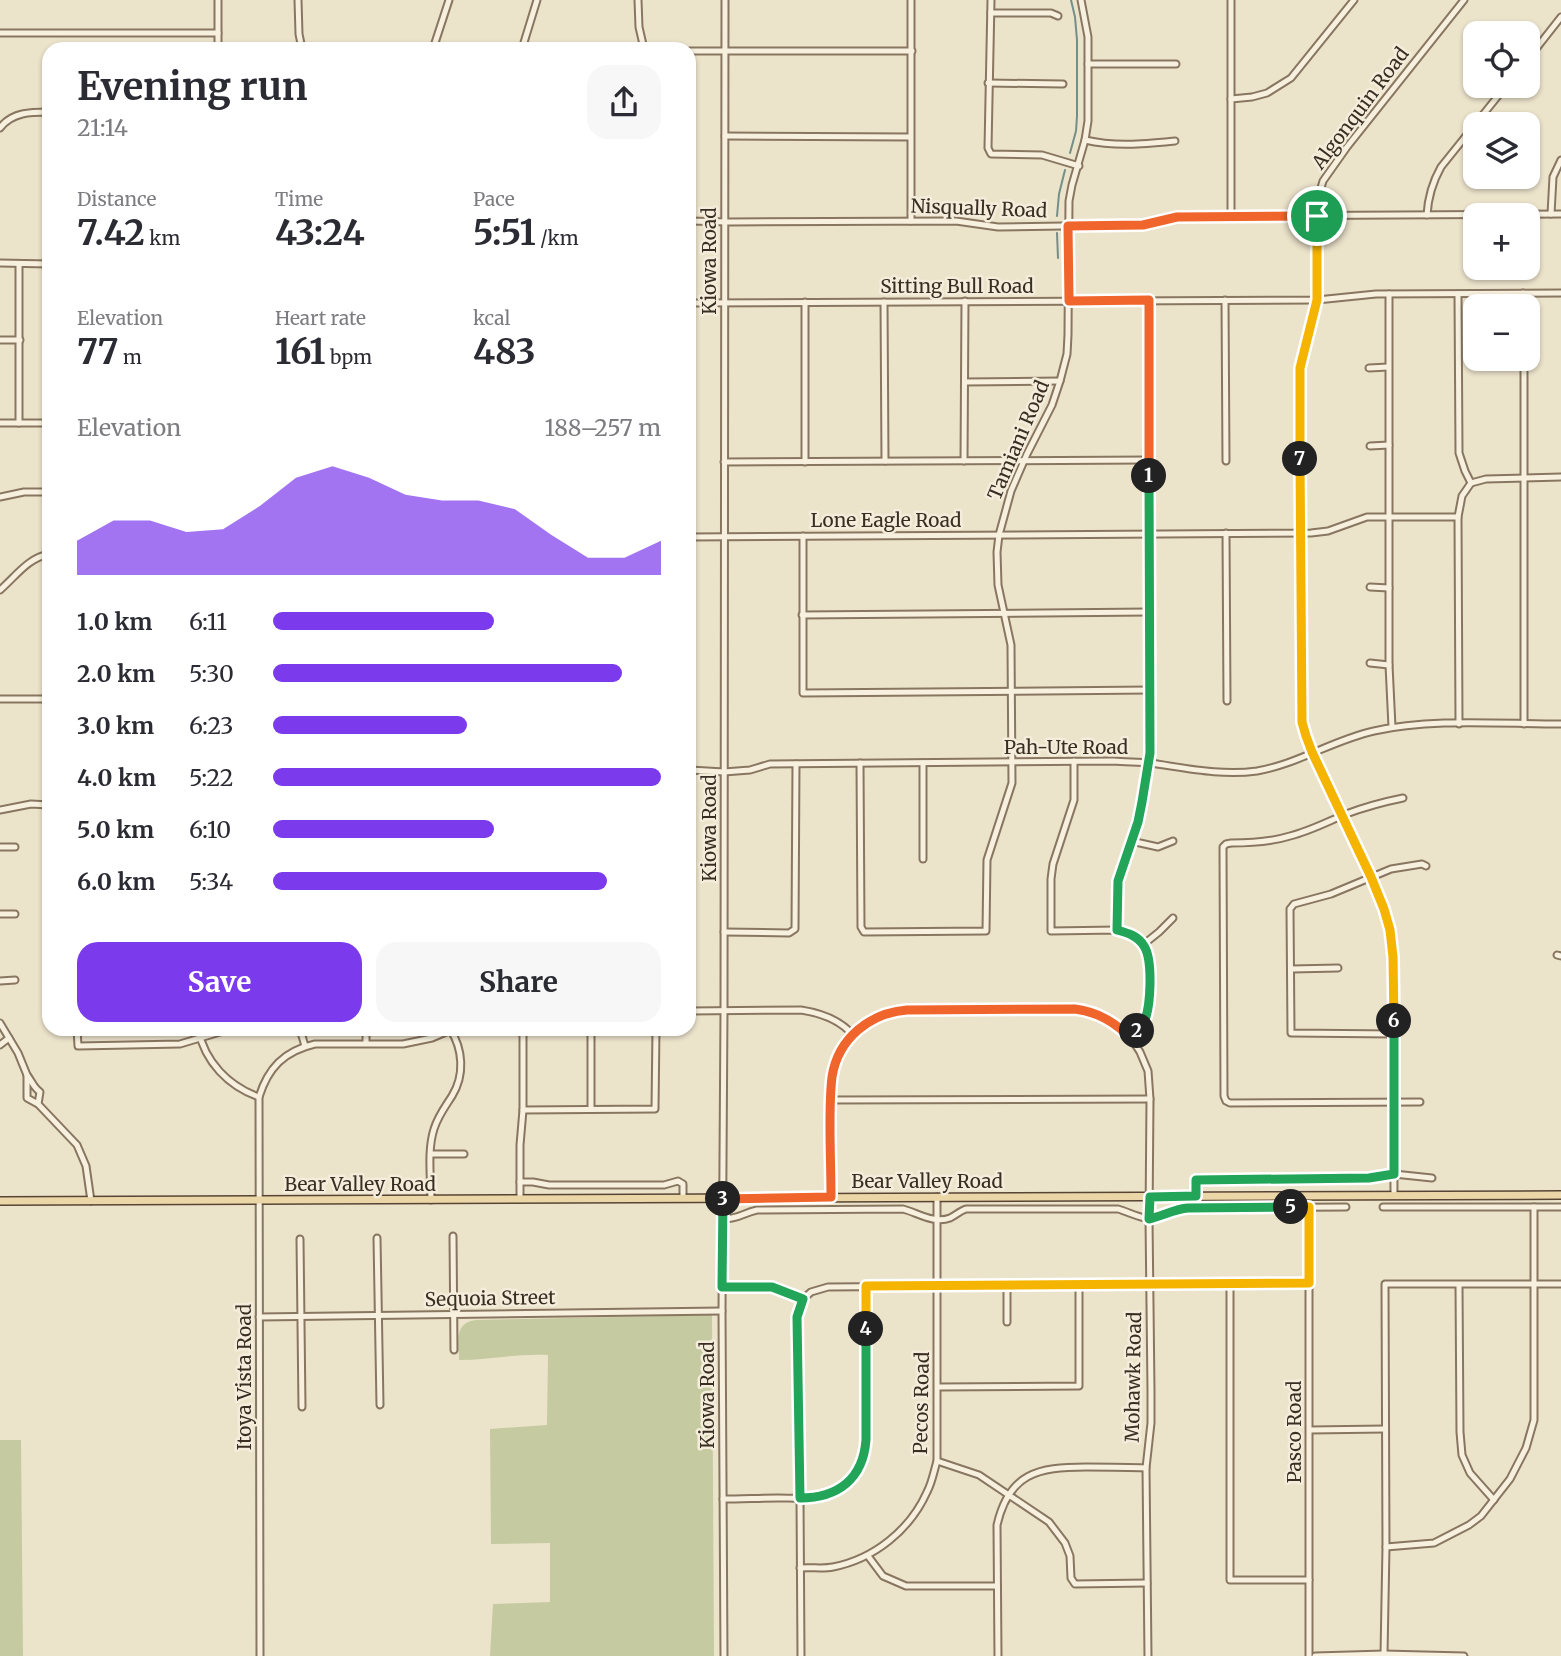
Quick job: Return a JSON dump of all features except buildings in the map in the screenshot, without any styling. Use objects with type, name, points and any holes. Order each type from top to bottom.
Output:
[{"type":"main road","name":"Bear Valley Road","points":[[0,1201],[1561,1195]]},
{"type":"street","points":[[218,0],[218,42]]},
{"type":"street","points":[[298,0],[301,42]]},
{"type":"street","points":[[435,42],[449,0]]},
{"type":"street","points":[[524,42],[537,0]]},
{"type":"street","points":[[638,0],[639,27],[643,42]]},
{"type":"street","name":"Kiowa Road","points":[[724,0],[724,1656]]},
{"type":"street","points":[[911,0],[911,220]]},
{"type":"street","points":[[991,0],[988,83],[990,155],[1042,155],[1079,166]]},
{"type":"street","name":"Tamiani Road","points":[[860,763],[860,927],[864,932],[986,931],[987,860],[1012,783],[1011,645],[997,573],[999,535],[1006,506],[1024,460],[1052,405],[1066,354],[1069,201],[1088,121],[1088,37],[1081,0]]},
{"type":"street","points":[[1231,0],[1231,216]]},
{"type":"street","points":[[1231,99],[1267,93],[1291,78],[1354,0]]},
{"type":"street","name":"Algonquin Road","points":[[1394,1195],[1393,957],[1390,930],[1371,877],[1312,752],[1302,722],[1300,368],[1317,300],[1317,216],[1323,181],[1464,0]]},
{"type":"street","points":[[991,13],[1051,13],[1058,16]]},
{"type":"street","points":[[1540,44],[1561,17]]},
{"type":"street","points":[[0,33],[218,33]]},
{"type":"street","points":[[696,51],[912,51]]},
{"type":"street","points":[[1088,64],[1176,64]]},
{"type":"street","points":[[988,83],[1063,84]]},
{"type":"street","points":[[1427,215],[1430,191],[1441,167],[1496,98]]},
{"type":"street","points":[[1,123],[21,114],[42,112]]},
{"type":"street","points":[[725,136],[910,137]]},
{"type":"street","points":[[1085,140],[1135,145],[1175,141]]},
{"type":"street","points":[[1551,214],[1553,177],[1561,160]]},
{"type":"street","name":"Nisqually Road","points":[[696,221],[911,220],[956,221],[998,227],[1143,225],[1177,217],[1561,214]]},
{"type":"street","points":[[0,263],[42,264]]},
{"type":"street","points":[[19,264],[19,423]]},
{"type":"street","name":"Sitting Bull Road","points":[[696,303],[1317,300],[1389,294],[1561,293]]},
{"type":"street","points":[[1389,294],[1389,665],[1392,727]]},
{"type":"street","points":[[1458,294],[1459,453],[1472,483]]},
{"type":"street","points":[[1117,930],[1118,881],[1142,802],[1150,753],[1149,300]]},
{"type":"street","points":[[1225,300],[1226,461]]},
{"type":"street","points":[[805,302],[805,462]]},
{"type":"street","points":[[884,302],[885,461]]},
{"type":"street","points":[[964,461],[965,302]]},
{"type":"street","points":[[0,340],[20,340]]},
{"type":"street","points":[[1369,368],[1388,367]]},
{"type":"street","points":[[1524,371],[1524,724]]},
{"type":"street","points":[[965,382],[1060,381]]},
{"type":"street","points":[[0,423],[42,423]]},
{"type":"street","points":[[1370,446],[1389,445]]},
{"type":"street","points":[[724,463],[1149,460]]},
{"type":"street","points":[[1459,724],[1458,517],[1462,496],[1472,483],[1486,479],[1561,477]]},
{"type":"street","points":[[0,497],[23,492],[42,492]]},
{"type":"street","name":"Lone Eagle Road","points":[[696,537],[1300,533],[1328,531],[1367,517],[1458,517]]},
{"type":"street","points":[[1226,534],[1227,701]]},
{"type":"street","points":[[803,536],[803,693],[1150,690]]},
{"type":"street","points":[[0,590],[27,564],[42,555]]},
{"type":"street","points":[[1370,587],[1389,588]]},
{"type":"street","points":[[803,615],[1149,612]]},
{"type":"street","points":[[1370,663],[1389,665]]},
{"type":"street","points":[[0,699],[42,699]]},
{"type":"street","name":"Pah-Ute Road","points":[[696,770],[750,770],[770,764],[1113,761],[1214,772],[1257,771],[1280,765],[1347,738],[1392,727],[1561,724]]},
{"type":"street","points":[[831,1197],[832,1074],[839,1053],[852,1034],[872,1020],[894,1011],[1075,1009],[1097,1013],[1131,1038],[1144,1023],[1149,998],[1150,959],[1144,944],[1132,934],[1117,930],[1051,931],[1053,864],[1074,800],[1074,761]]},
{"type":"street","points":[[923,763],[923,859]]},
{"type":"street","points":[[724,932],[789,933],[795,929],[796,764]]},
{"type":"street","points":[[1403,798],[1379,802],[1289,837],[1226,844],[1223,847],[1224,1096],[1230,1103],[1420,1102]]},
{"type":"street","points":[[0,810],[42,805]]},
{"type":"street","points":[[1131,841],[1158,847],[1172,841]]},
{"type":"street","points":[[0,847],[15,846]]},
{"type":"street","points":[[1394,1034],[1291,1033],[1290,909],[1294,904],[1331,894],[1391,869],[1409,865],[1426,866]]},
{"type":"street","points":[[0,914],[15,914]]},
{"type":"street","points":[[1144,944],[1173,918]]},
{"type":"street","points":[[1292,969],[1338,968]]},
{"type":"street","points":[[0,981],[15,981]]},
{"type":"street","points":[[696,1011],[814,1012],[831,1018],[852,1034]]},
{"type":"street","points":[[0,1023],[32,1081],[27,1098],[38,1104],[77,1146],[86,1166],[91,1201]]},
{"type":"street","points":[[77,1036],[78,1046],[180,1044],[209,1036]]},
{"type":"street","points":[[199,1036],[207,1056],[215,1067],[246,1093],[259,1097],[264,1082],[276,1065],[305,1046],[415,1042],[436,1036]]},
{"type":"street","points":[[302,1036],[305,1046]]},
{"type":"street","points":[[366,1036],[366,1044]]},
{"type":"street","points":[[431,1200],[434,1129],[453,1095],[461,1071],[459,1045],[455,1036]]},
{"type":"street","points":[[520,1199],[523,1036]]},
{"type":"street","points":[[590,1036],[591,1109]]},
{"type":"street","points":[[523,1110],[655,1109],[656,1036]]},
{"type":"street","points":[[0,1045],[9,1038]]},
{"type":"street","name":"Mohawk Road","points":[[1131,1038],[1148,1071],[1150,1099],[1151,1423],[1146,1468],[1148,1656]]},
{"type":"street","points":[[31,1089],[40,1092],[38,1104]]},
{"type":"street","name":"Itoya Vista Road","points":[[259,1097],[260,1656]]},
{"type":"street","points":[[830,1100],[1150,1099]]},
{"type":"street","points":[[431,1154],[464,1154]]},
{"type":"street","points":[[1196,1196],[1196,1180],[1369,1178],[1394,1174],[1432,1178]]},
{"type":"street","points":[[520,1182],[549,1185],[664,1185],[678,1181],[683,1184],[683,1198]]},
{"type":"street","name":"Pecos Road","points":[[800,1567],[831,1567],[868,1556],[901,1531],[928,1492],[937,1461],[937,1197]]},
{"type":"street","name":"Pasco Road","points":[[1309,1207],[1309,1656]]},
{"type":"street","points":[[723,1219],[736,1219],[757,1210],[901,1209],[937,1219],[950,1218],[966,1209],[1118,1209],[1149,1219],[1188,1208],[1346,1207]]},
{"type":"street","points":[[1383,1207],[1561,1207]]},
{"type":"street","points":[[1386,1547],[1434,1543],[1469,1525],[1481,1516],[1510,1479],[1526,1448],[1534,1420],[1534,1207]]},
{"type":"street","points":[[453,1236],[454,1350]]},
{"type":"street","points":[[300,1238],[302,1407]]},
{"type":"street","points":[[377,1238],[380,1405]]},
{"type":"street","points":[[800,1656],[797,1317],[803,1299],[811,1292],[828,1287],[866,1286],[1309,1283]]},
{"type":"street","points":[[1230,1284],[1230,1580],[1309,1580]]},
{"type":"street","points":[[1384,1654],[1385,1284],[1561,1284]]},
{"type":"street","points":[[938,1387],[1079,1386],[1079,1285]]},
{"type":"street","points":[[1459,1285],[1462,1455],[1470,1473],[1494,1500]]},
{"type":"street","points":[[723,1499],[815,1498],[842,1487],[861,1467],[865,1455],[867,1421],[866,1286]]},
{"type":"street","points":[[1007,1286],[1007,1322]]},
{"type":"street","points":[[722,1287],[772,1287],[803,1299]]},
{"type":"street","name":"Sequoia Street","points":[[259,1317],[722,1311]]},
{"type":"street","points":[[1310,1430],[1385,1429]]},
{"type":"street","points":[[937,1461],[979,1475],[1049,1522],[1065,1543],[1070,1556],[1071,1578],[1075,1584],[1147,1583]]},
{"type":"street","points":[[998,1656],[997,1525],[1001,1508],[1009,1494],[1025,1478],[1046,1469],[1146,1468]]},
{"type":"street","points":[[868,1556],[883,1576],[906,1586],[997,1586]]},
{"type":"street","points":[[1315,1656],[1464,1656]]},
{"type":"green space","points":[[712,1315],[714,1656],[490,1656],[493,1604],[550,1602],[550,1543],[491,1544],[490,1429],[547,1425],[548,1355],[459,1360],[458,1341],[461,1329],[476,1320]]},
{"type":"green space","points":[[0,1440],[21,1440],[23,1656],[0,1656]]},
{"type":"waterway","points":[[1070,153],[1077,116],[1077,40],[1071,0]]},
{"type":"waterway","points":[[1057,216],[1065,170]]},
{"type":"waterway","points":[[1057,233],[1058,258]]},
{"type":"route","points":[[1317,216],[1317,300],[1300,368],[1302,722],[1312,752],[1371,877],[1390,930],[1393,957],[1394,1174],[1369,1178],[1196,1180],[1196,1196],[1150,1197],[1149,1219],[1162,1217],[1172,1210],[1188,1208],[1309,1207],[1309,1283],[866,1286],[865,1455],[861,1467],[842,1487],[815,1498],[800,1498],[797,1317],[803,1299],[772,1287],[722,1287],[723,1198],[831,1197],[832,1074],[839,1053],[852,1034],[883,1014],[907,1010],[1086,1010],[1107,1019],[1131,1038],[1144,1023],[1149,998],[1150,959],[1144,944],[1132,934],[1117,930],[1118,881],[1138,822],[1150,753],[1149,300],[1069,301],[1068,226],[1143,225],[1177,217],[1317,216]]}]
